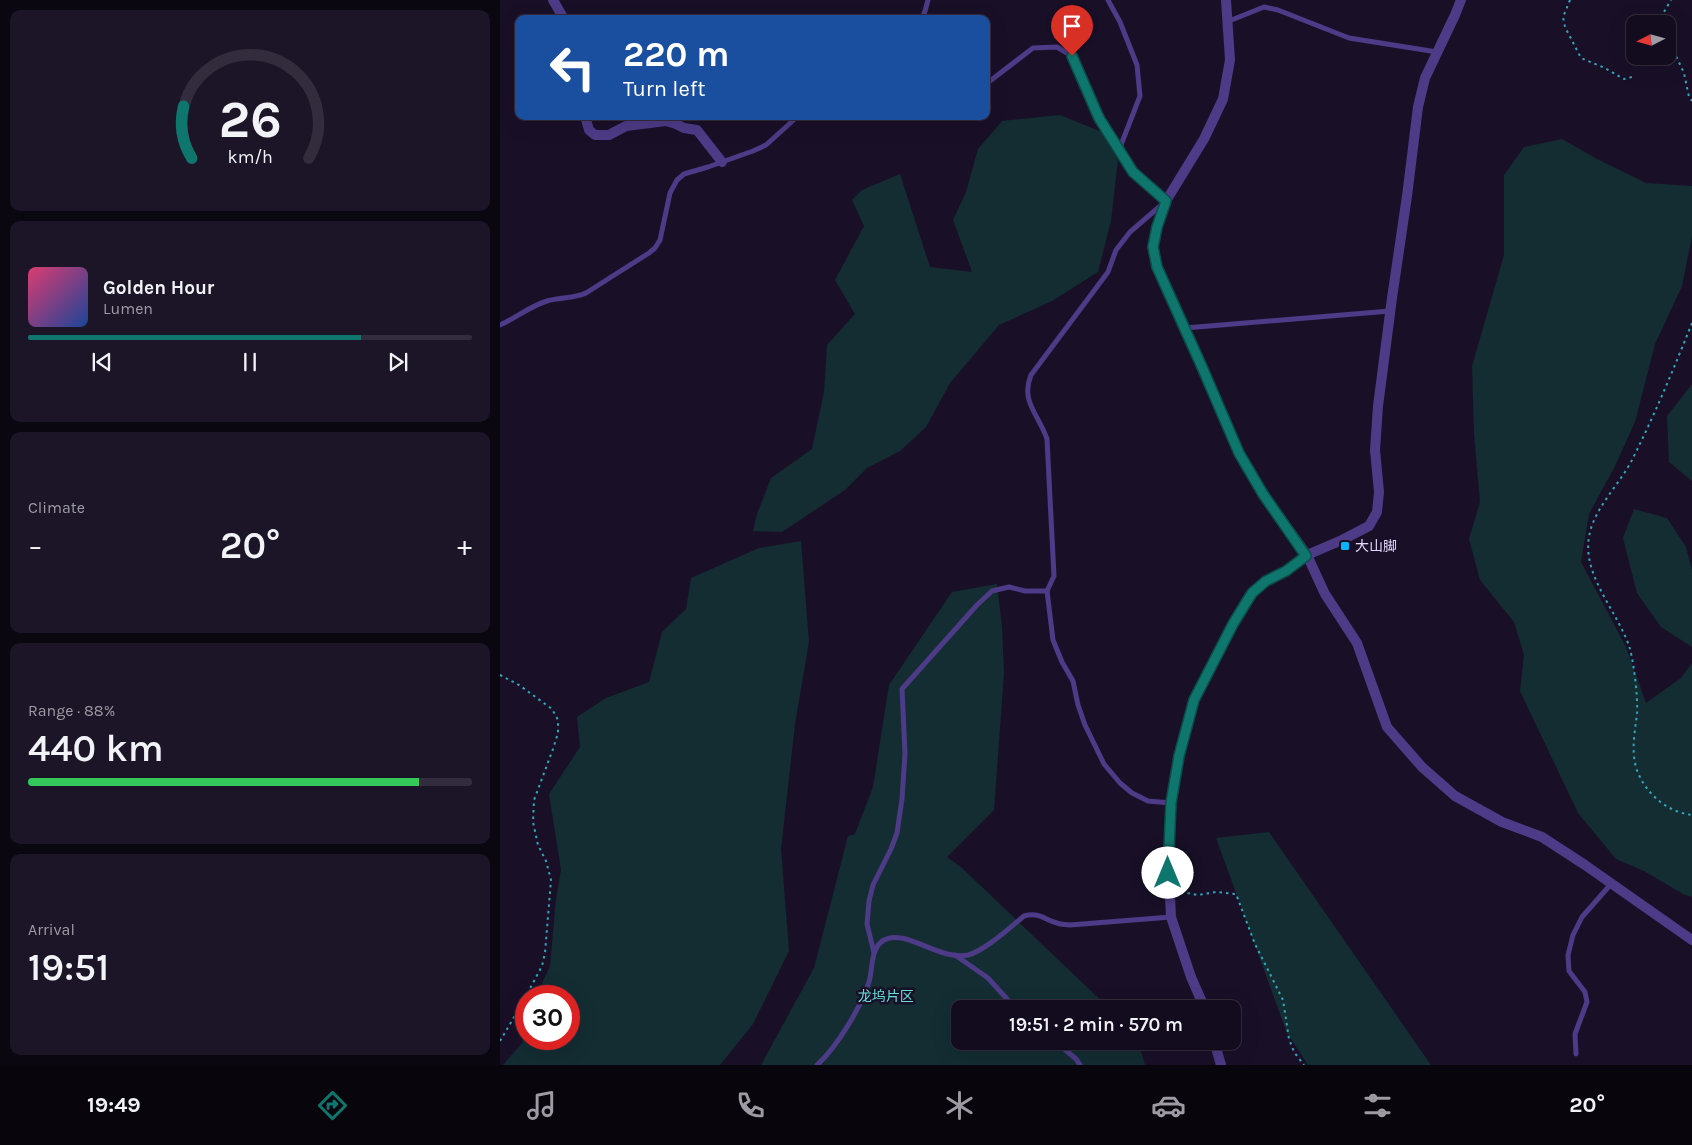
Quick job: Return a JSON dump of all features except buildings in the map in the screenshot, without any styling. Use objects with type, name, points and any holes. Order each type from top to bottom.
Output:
[{"type":"street","points":[[553,0],[562,15]]},
{"type":"street","points":[[1226,0],[1229,22],[1230,60],[1223,99],[1204,139],[1166,201],[1157,227],[1153,247],[1157,267],[1239,453],[1263,494],[1306,556],[1325,594],[1357,643],[1388,727],[1422,767],[1455,796],[1502,822],[1542,837],[1612,883],[1692,940]]},
{"type":"street","points":[[1201,1000],[1188,969],[1171,917],[1168,856],[1171,803],[1179,756],[1194,700],[1233,624],[1252,593],[1266,581],[1286,571],[1306,556],[1369,526],[1377,512],[1379,492],[1375,450],[1378,406],[1418,107],[1425,78],[1461,0]]},
{"type":"street","points":[[586,120],[589,130],[595,135],[609,135],[626,126],[666,121],[684,128],[697,130],[722,162]]},
{"type":"street","points":[[1217,1050],[1221,1065]]},
{"type":"lane","points":[[924,15],[928,0]]},
{"type":"lane","points":[[1108,0],[1120,22],[1137,65],[1140,96],[1119,150]]},
{"type":"lane","points":[[1229,22],[1264,6],[1349,38],[1437,52]]},
{"type":"lane","points":[[990,81],[1033,48],[1056,46],[1072,56],[1099,118],[1133,172],[1166,201],[1130,232],[1116,250],[1108,272],[1031,375],[1027,384],[1027,392],[1029,402],[1043,427],[1047,439],[1054,576],[1046,591],[1053,640],[1073,681],[1078,705],[1085,724],[1104,764],[1120,783],[1132,793],[1148,801],[1171,803]]},
{"type":"lane","points":[[500,324],[550,300],[577,297],[649,253],[660,240],[670,192],[677,180],[684,174],[708,168],[766,145],[794,120]]},
{"type":"lane","points":[[1184,328],[1390,311]]},
{"type":"lane","points":[[874,953],[867,924],[869,901],[873,885],[897,833],[902,798],[905,754],[902,689],[977,605],[992,591],[1009,587],[1025,591],[1046,591]]},
{"type":"lane","points":[[1576,1054],[1575,1034],[1587,1002],[1585,992],[1569,971],[1568,955],[1573,935],[1582,917],[1612,883]]},
{"type":"lane","points":[[817,1065],[841,1035],[863,997],[870,981],[874,953],[878,945],[884,940],[898,937],[935,952],[966,955],[978,950],[1024,916],[1033,914],[1044,916],[1057,923],[1070,925],[1171,917]]},
{"type":"lane","points":[[954,955],[988,978],[1008,1000]]},
{"type":"lane","points":[[1066,1050],[1080,1065]]},
{"type":"path","points":[[1570,0],[1563,17],[1565,27],[1581,58],[1605,68],[1624,79],[1632,77]]},
{"type":"path","points":[[1662,15],[1671,0]]},
{"type":"path","points":[[1676,56],[1684,73],[1689,97],[1692,101]]},
{"type":"path","points":[[1692,322],[1653,416],[1632,460],[1592,524],[1588,538],[1589,557],[1594,575],[1624,634],[1630,651],[1637,712],[1633,734],[1634,756],[1638,772],[1645,786],[1661,804],[1681,814],[1692,815]]},
{"type":"path","points":[[500,675],[519,684],[552,709],[558,720],[558,732],[553,749],[534,800],[533,822],[538,845],[546,861],[551,880],[546,953],[542,966],[532,985]]},
{"type":"path","points":[[1169,890],[1198,895],[1216,892],[1236,894],[1255,944],[1283,1000],[1289,1039],[1294,1052],[1304,1065]]},
{"type":"path","points":[[500,1041],[515,1015]]},
{"type":"green space","points":[[1060,115],[1102,132],[1118,160],[1111,221],[1098,272],[1052,301],[999,325],[950,383],[926,427],[900,451],[867,468],[845,490],[782,532],[753,531],[757,514],[771,478],[812,449],[824,392],[827,345],[855,314],[835,280],[864,226],[852,200],[862,190],[900,174],[930,267],[972,272],[953,220],[966,192],[978,149],[1002,121]]},
{"type":"green space","points":[[1562,139],[1646,183],[1692,186],[1692,236],[1682,286],[1655,344],[1635,422],[1615,466],[1589,514],[1581,562],[1626,647],[1646,703],[1681,678],[1692,663],[1692,897],[1683,894],[1644,871],[1616,859],[1578,813],[1520,691],[1524,655],[1514,622],[1480,580],[1469,539],[1480,502],[1474,434],[1472,366],[1504,255],[1504,175],[1524,147]]},
{"type":"green space","points":[[1692,384],[1692,481],[1669,462],[1667,416]]},
{"type":"green space","points":[[1634,509],[1667,518],[1686,547],[1692,570],[1692,647],[1661,627],[1637,593],[1623,538]]},
{"type":"green space","points":[[801,541],[809,642],[795,724],[781,849],[789,951],[753,1024],[720,1065],[503,1065],[516,1050],[580,1050],[580,985],[541,985],[550,966],[556,899],[561,870],[549,794],[580,747],[577,717],[606,698],[649,682],[662,632],[686,609],[691,578],[759,548]]},
{"type":"green space","name":"龙坞片区","points":[[997,584],[1002,627],[1004,673],[994,810],[947,857],[962,868],[1101,1000],[951,1000],[951,1050],[1141,1050],[1145,1065],[761,1065],[814,968],[848,836],[855,834],[873,787],[889,685],[952,592]]},
{"type":"green space","points":[[1269,832],[1431,1065],[1308,1065],[1287,1033],[1216,838]]},
{"type":"place","name":"大山脚","points":[[1345,546]]},
{"type":"route","points":[[1072,56],[1099,118],[1133,172],[1166,201],[1157,227],[1153,247],[1157,267],[1239,453],[1263,494],[1306,556],[1286,571],[1266,581],[1252,593],[1233,624],[1194,700],[1179,756],[1171,803],[1168,873]]}]
